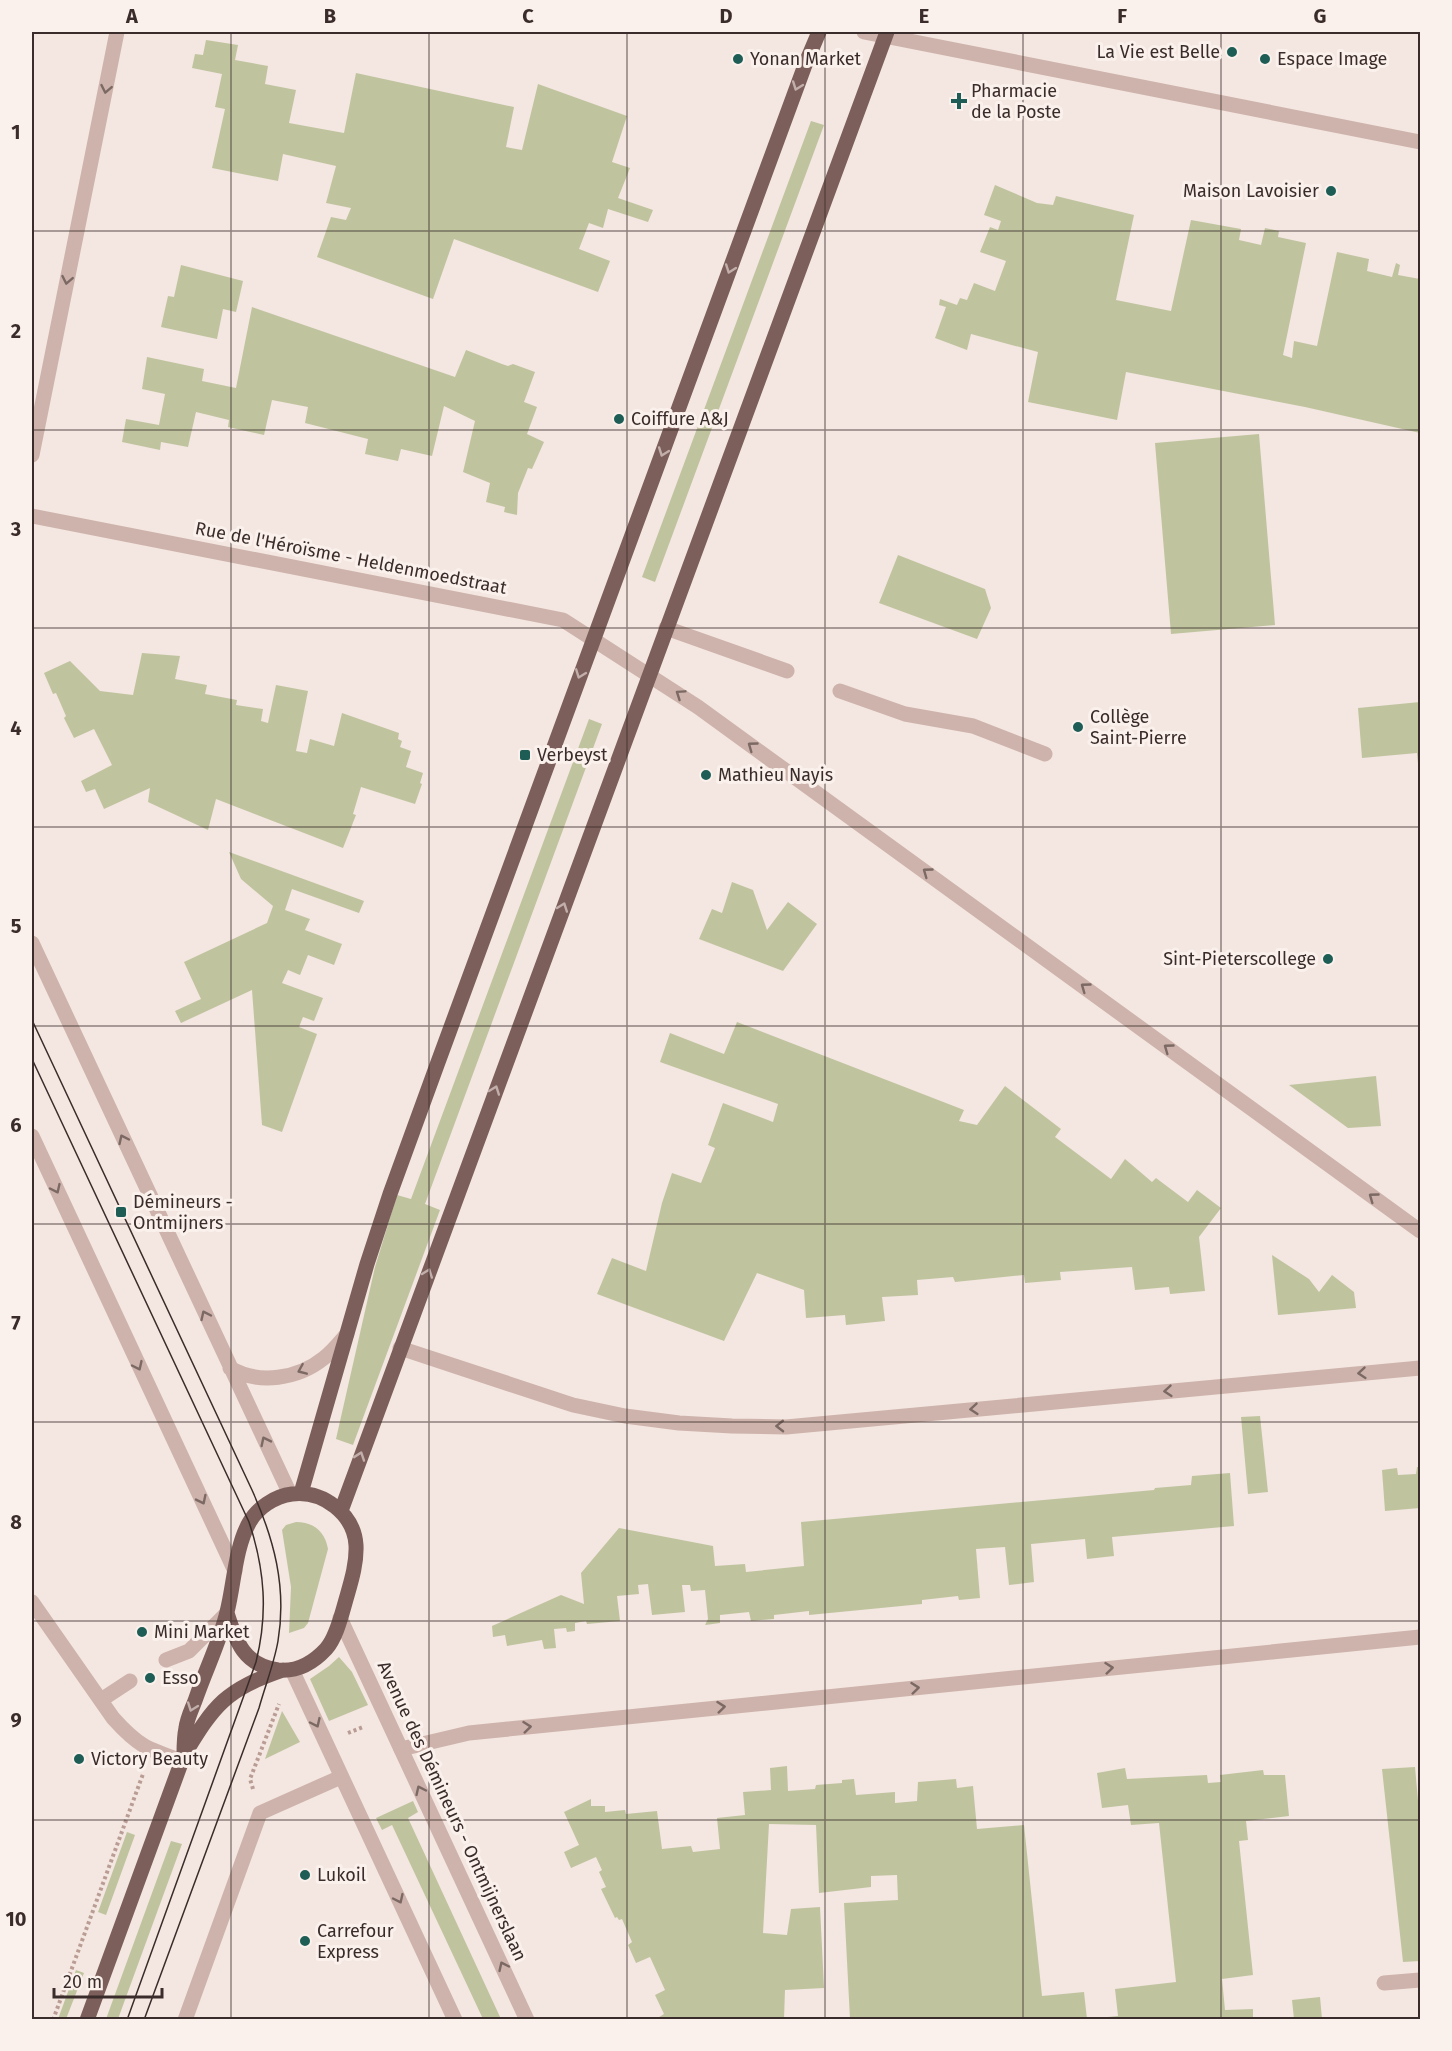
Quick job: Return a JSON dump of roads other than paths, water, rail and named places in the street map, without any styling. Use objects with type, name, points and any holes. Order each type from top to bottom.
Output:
[{"type":"main road","points":[[296,1493],[390,1194],[819,32]]},
{"type":"main road","points":[[341,1511],[886,34]]},
{"type":"main road","points":[[87,2019],[183,1758],[206,1719],[221,1701],[240,1687],[257,1678],[313,1662],[328,1647],[340,1618],[352,1576],[356,1544],[348,1522],[341,1511],[331,1503],[315,1495],[296,1493],[270,1501],[249,1522],[227,1613],[186,1726],[183,1758]]},
{"type":"main road","points":[[227,1613],[235,1638],[245,1654],[271,1669],[287,1670]]},
{"type":"street","points":[[32,455],[117,32]]},
{"type":"street","points":[[864,32],[886,34],[1420,142]]},
{"type":"street","name":"Rue de l'Héroïsme - Heldenmoedstraat","points":[[32,516],[563,620],[698,707],[1420,1231]]},
{"type":"street","points":[[666,628],[787,672]]},
{"type":"street","points":[[840,691],[905,714],[973,726],[1045,754]]},
{"type":"street","points":[[32,944],[230,1368],[296,1493]]},
{"type":"street","points":[[32,1136],[236,1571]]},
{"type":"street","points":[[230,1368],[244,1375],[257,1377],[290,1376],[322,1360],[347,1334]]},
{"type":"street","points":[[400,1348],[573,1405],[668,1422],[732,1426],[786,1427],[1420,1368]]},
{"type":"street","points":[[32,1602],[127,1733],[152,1750],[183,1758]]},
{"type":"street","points":[[166,1660],[189,1651],[227,1613]]},
{"type":"street","name":"Avenue des Démineurs - Ontmijnerslaan","points":[[340,1618],[527,2019]]},
{"type":"street","points":[[401,1749],[469,1733],[1420,1637]]},
{"type":"street","points":[[287,1670],[341,1777],[455,2019]]},
{"type":"street","points":[[101,1700],[130,1681]]},
{"type":"street","points":[[185,2019],[260,1813],[341,1777]]},
{"type":"street","points":[[1384,1983],[1420,1980]]},
{"type":"tram line","points":[[32,1020],[260,1508],[272,1545],[280,1582],[280,1621],[272,1667],[144,2020]]},
{"type":"tram line","points":[[32,1059],[249,1522],[259,1557],[263,1592],[262,1627],[256,1662],[127,2020]]},
{"type":"place","name":"La Vie est Belle","points":[[1232,52]]},
{"type":"place","name":"Yonan Market","points":[[738,59]]},
{"type":"place","name":"Espace Image","points":[[1265,59]]},
{"type":"place","name":"Pharmacie de la Poste","points":[[959,101]]},
{"type":"place","name":"Maison Lavoisier","points":[[1331,191]]},
{"type":"place","name":"Coiffure A&J","points":[[619,419]]},
{"type":"place","name":"Collège Saint-Pierre","points":[[1078,727]]},
{"type":"place","name":"Verbeyst","points":[[525,755]]},
{"type":"place","name":"Mathieu Nayis","points":[[706,775]]},
{"type":"place","name":"Sint-Pieterscollege","points":[[1328,959]]},
{"type":"place","name":"Démineurs - Ontmijners","points":[[121,1212]]},
{"type":"place","name":"Mini Market","points":[[142,1632]]},
{"type":"place","name":"Esso","points":[[150,1678]]},
{"type":"place","name":"Victory Beauty","points":[[79,1759]]},
{"type":"place","name":"Lukoil","points":[[305,1875]]},
{"type":"place","name":"Carrefour Express","points":[[305,1941]]}]
